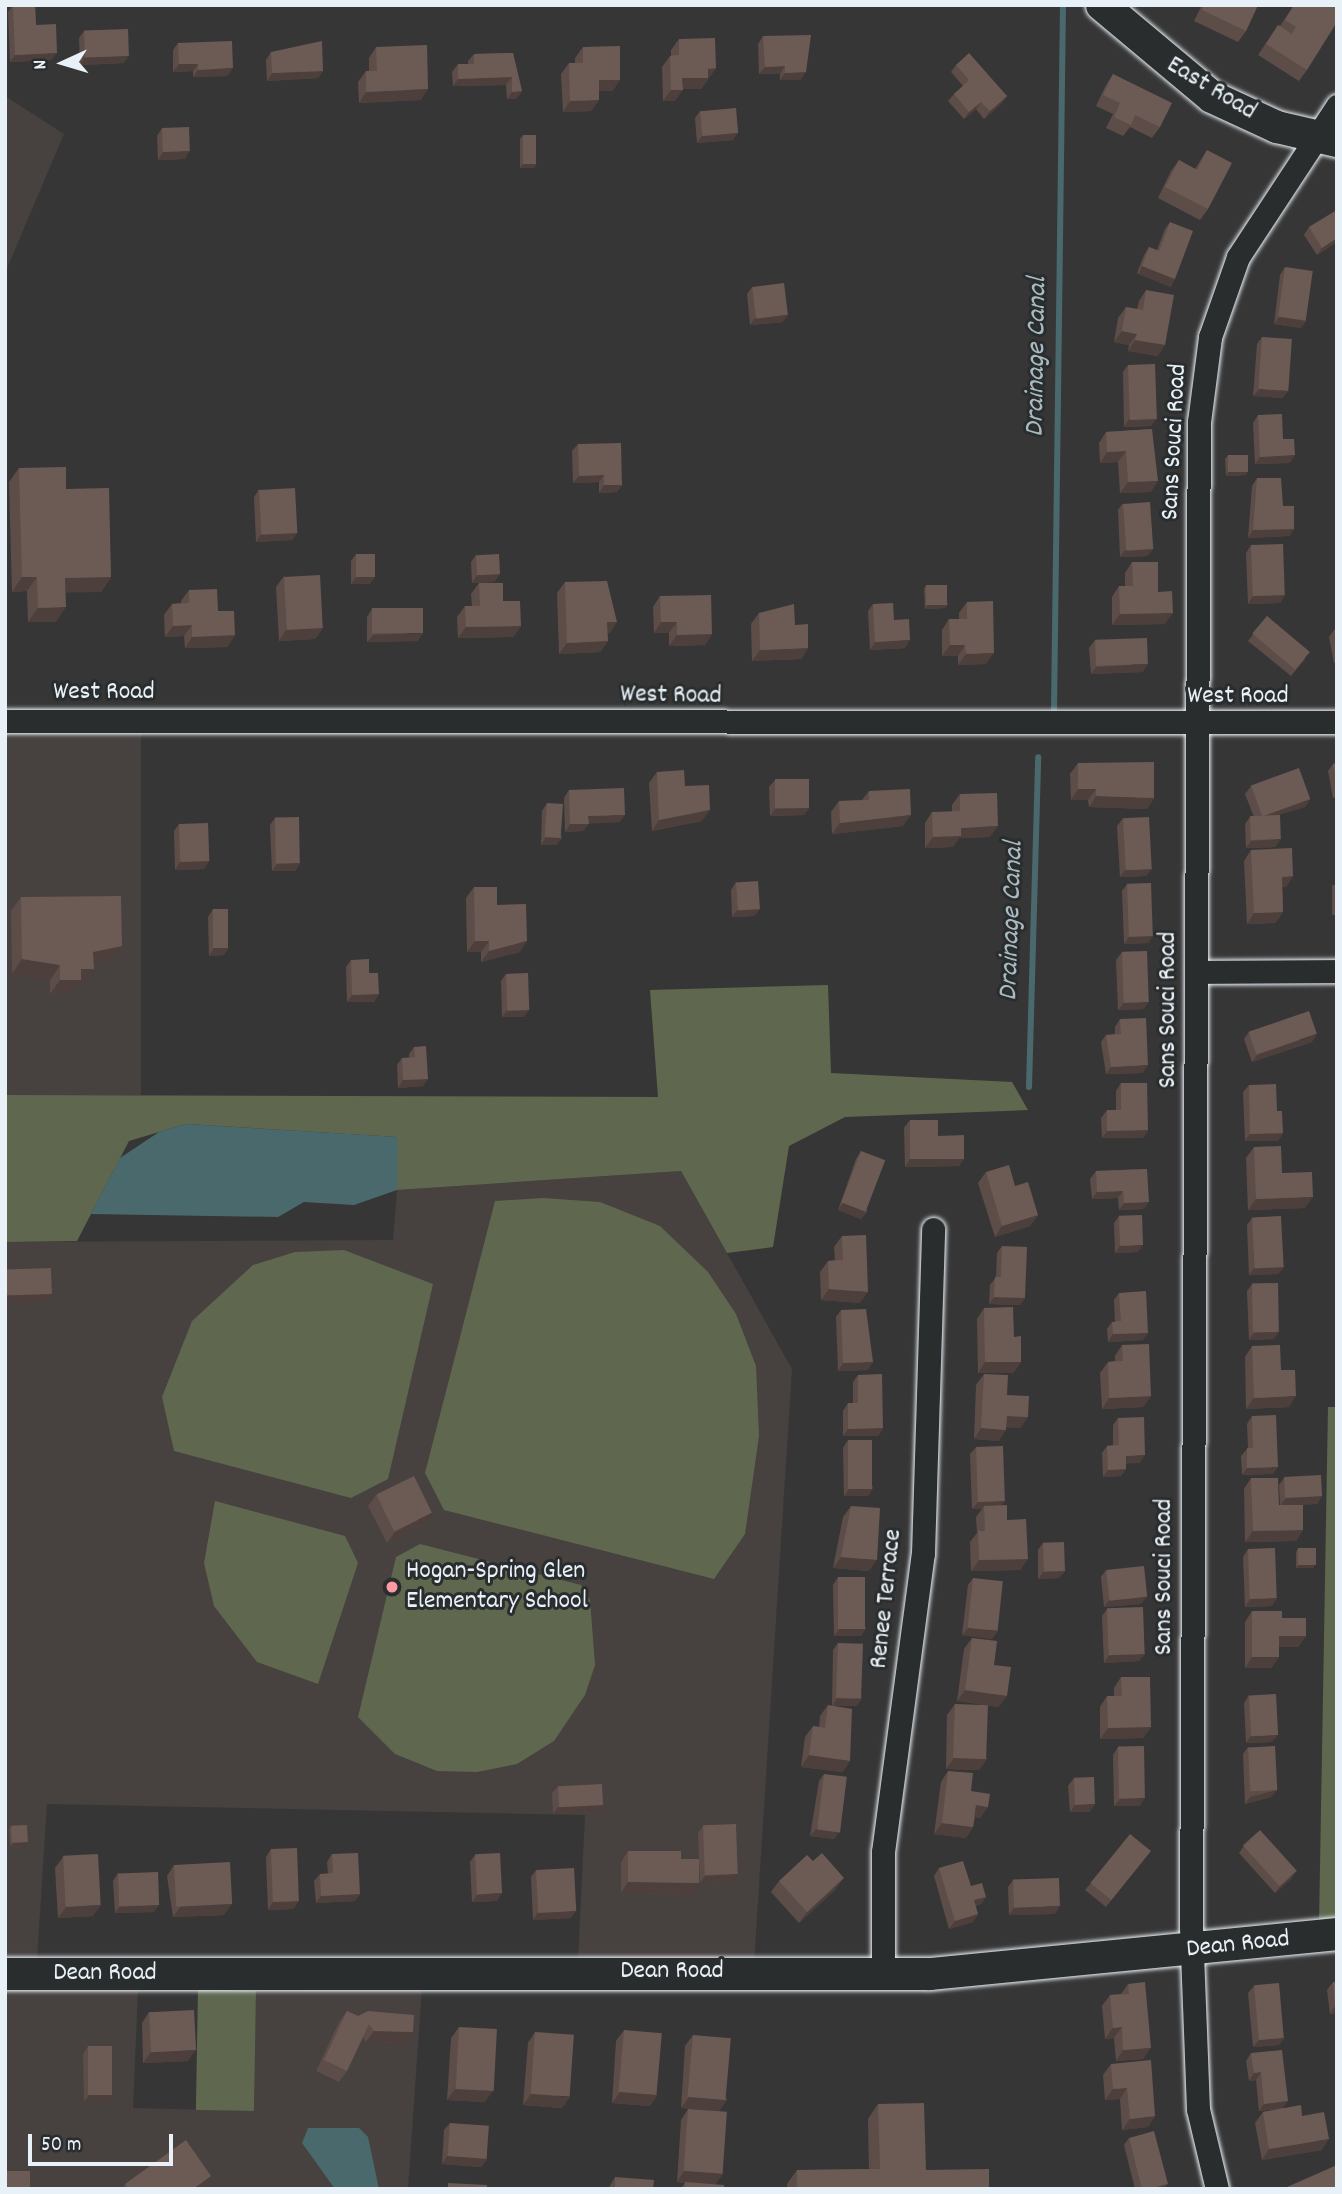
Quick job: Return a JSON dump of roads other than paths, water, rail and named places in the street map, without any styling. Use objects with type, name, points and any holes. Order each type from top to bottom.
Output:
[{"type":"main road","name":"East Road","points":[[1102,5],[1212,97],[1326,139]]},
{"type":"main road","name":"Dean Road","points":[[5,1974],[883,1974],[1051,1966],[1337,1934]]},
{"type":"street","name":"Sans Souci Road","points":[[1217,2189],[1198,2109],[1196,1949],[1199,422],[1210,337],[1238,257],[1326,139],[1337,106]]},
{"type":"street","name":"West Road","points":[[5,721],[1198,724],[1337,722]]},
{"type":"street","points":[[1197,972],[1337,971]]},
{"type":"street","name":"Renee Terrace","points":[[883,1974],[883,1852],[922,1563],[933,1229]]},
{"type":"water","points":[[186,1124],[398,1137],[397,1190],[354,1205],[304,1202],[278,1217],[91,1214],[120,1158],[159,1132]]},
{"type":"water","points":[[308,2128],[359,2128],[368,2137],[379,2189],[335,2189],[302,2143]]},
{"type":"waterway","name":"Drainage Canal","points":[[1054,710],[1063,5]]},
{"type":"waterway","name":"Drainage Canal","points":[[1029,1087],[1038,757]]},
{"type":"place","name":"Hogan-Spring Glen Elementary School","points":[[392,1587]]}]
